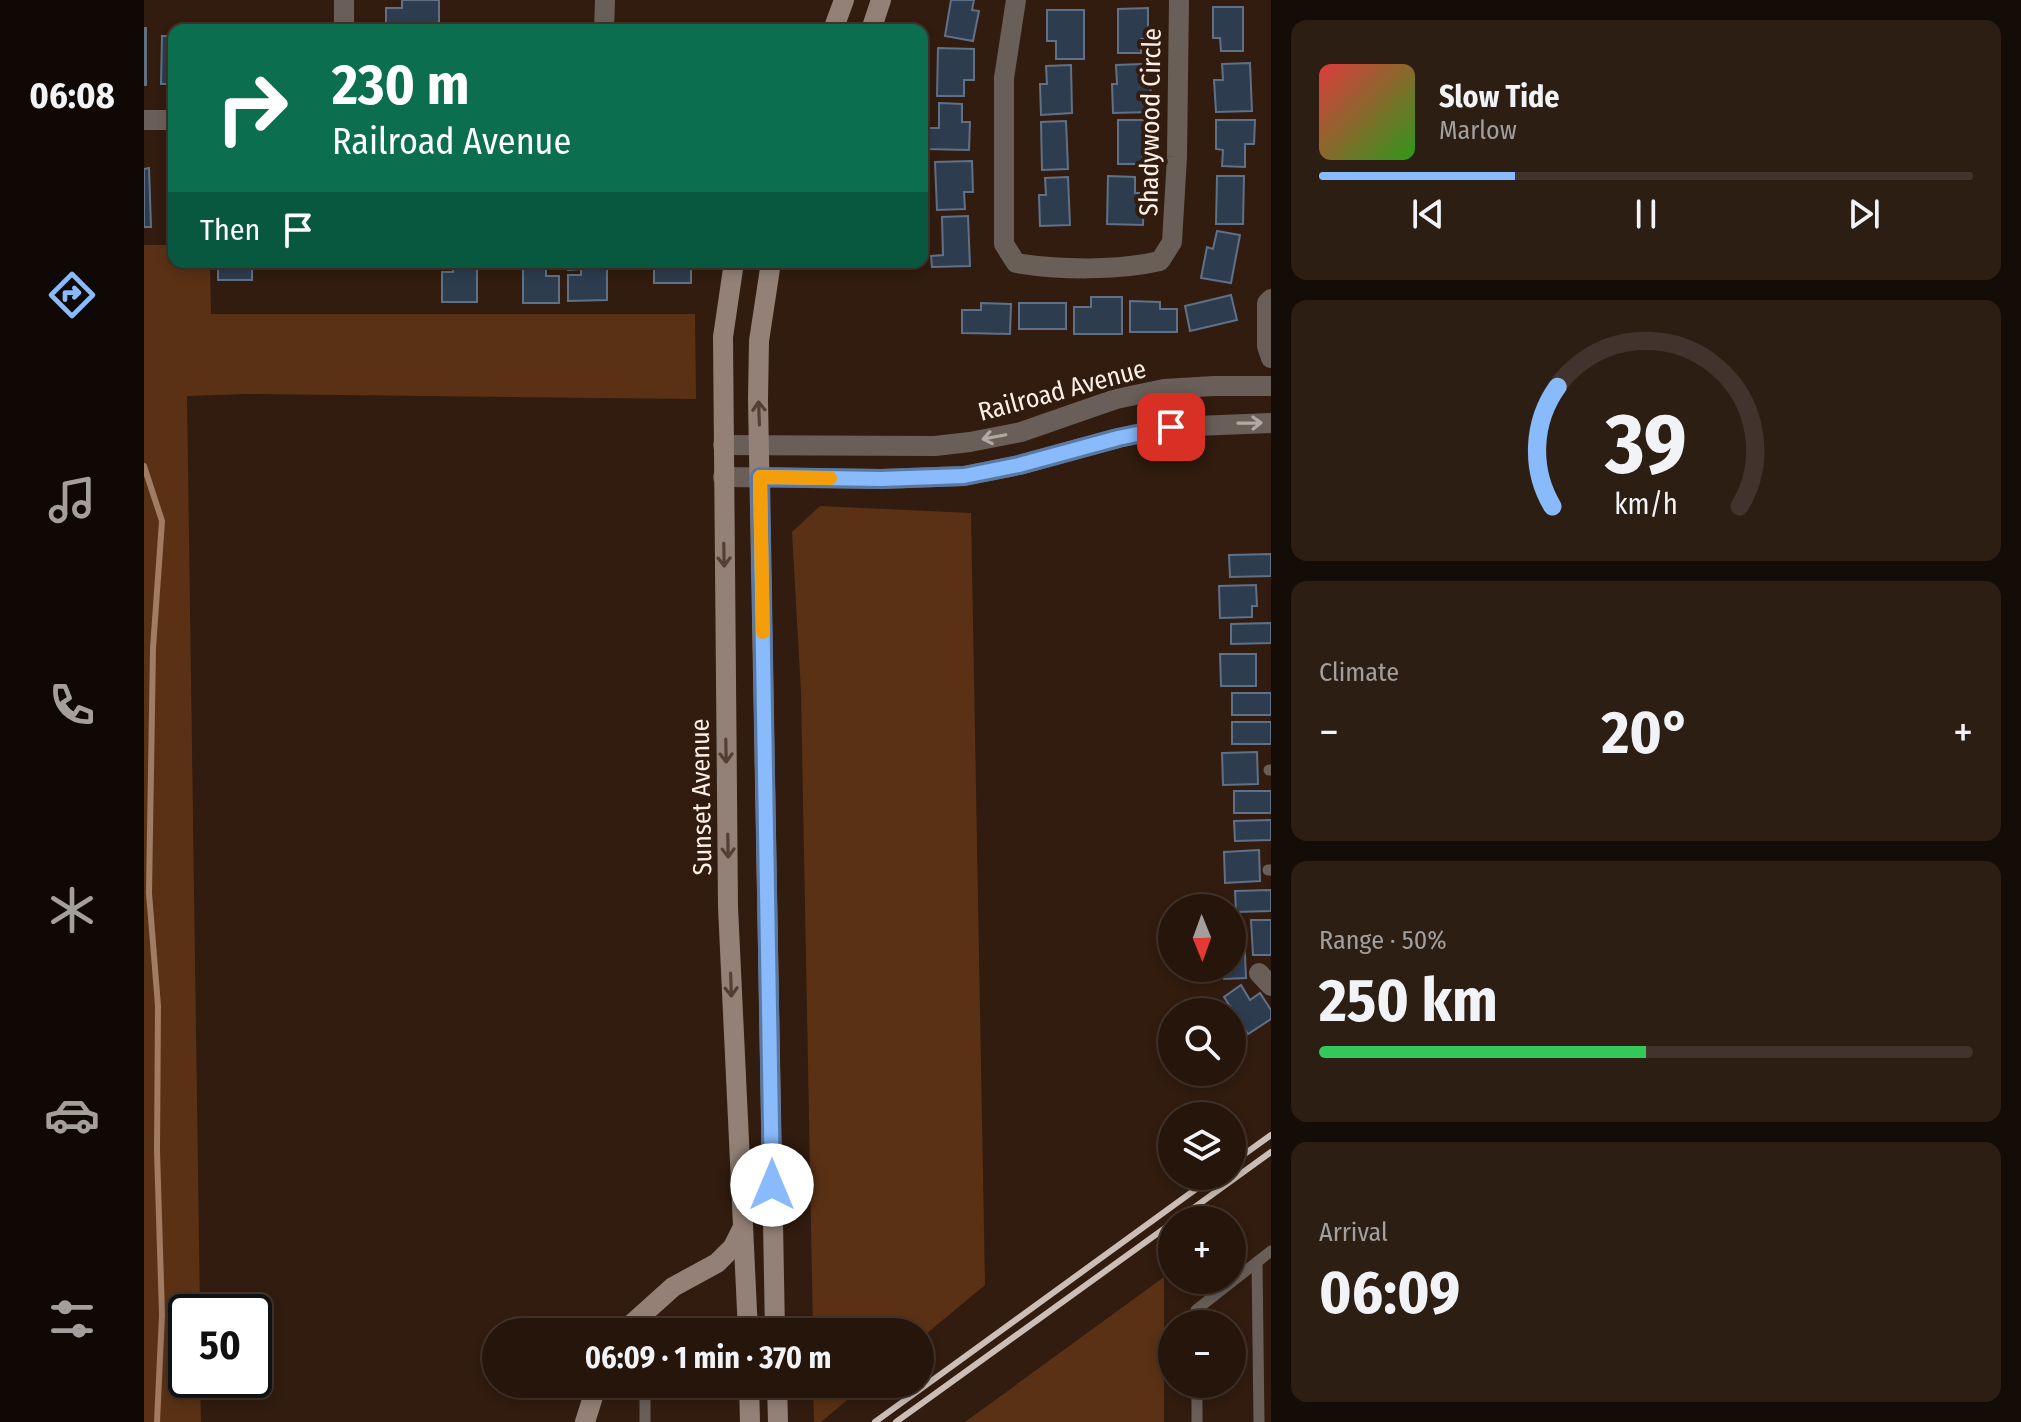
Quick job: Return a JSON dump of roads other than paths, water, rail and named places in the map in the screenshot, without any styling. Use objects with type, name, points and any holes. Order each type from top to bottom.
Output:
[{"type":"main road","points":[[835,24],[844,0]]},
{"type":"main road","points":[[873,24],[881,0]]},
{"type":"main road","name":"Sunset Avenue","points":[[733,268],[723,337],[728,907],[748,1318]]},
{"type":"main road","points":[[770,268],[759,341],[759,445],[774,1318]]},
{"type":"main road","points":[[639,1318],[673,1287],[717,1263],[733,1247],[742,1229]]},
{"type":"main road","points":[[693,1278],[772,1274]]},
{"type":"main road","points":[[585,1422],[593,1398]]},
{"type":"main road","points":[[749,1398],[750,1422]]},
{"type":"main road","points":[[777,1398],[778,1422]]},
{"type":"street","points":[[344,0],[344,24]]},
{"type":"street","points":[[604,24],[605,0]]},
{"type":"street","name":"Shadywood Circle","points":[[1016,0],[1004,78],[1004,244],[1016,263],[1043,267],[1139,266],[1160,261],[1172,242],[1177,157],[1179,0]]},
{"type":"street","points":[[144,120],[168,120]]},
{"type":"street","points":[[1271,299],[1267,303],[1267,346],[1271,358]]},
{"type":"street","name":"Railroad Avenue","points":[[723,445],[935,446],[1021,432],[1116,399],[1164,389],[1271,386]]},
{"type":"street","points":[[723,477],[881,479],[964,476],[1171,427],[1271,423]]},
{"type":"lane","points":[[1196,1310],[1271,1251]]},
{"type":"lane","points":[[1257,1262],[1259,1422]]},
{"type":"lane","points":[[645,1398],[645,1422]]},
{"type":"lane","points":[[1197,1398],[1197,1422]]},
{"type":"waterway","points":[[144,466],[162,521],[153,648],[149,893],[158,1006],[157,1151],[162,1315],[157,1422]]},
{"type":"railway","points":[[1246,1153],[1271,1135]]},
{"type":"railway","points":[[1196,1206],[1271,1152]]},
{"type":"railway","points":[[875,1422],[1195,1190]]},
{"type":"railway","points":[[896,1422],[1158,1233]]}]
